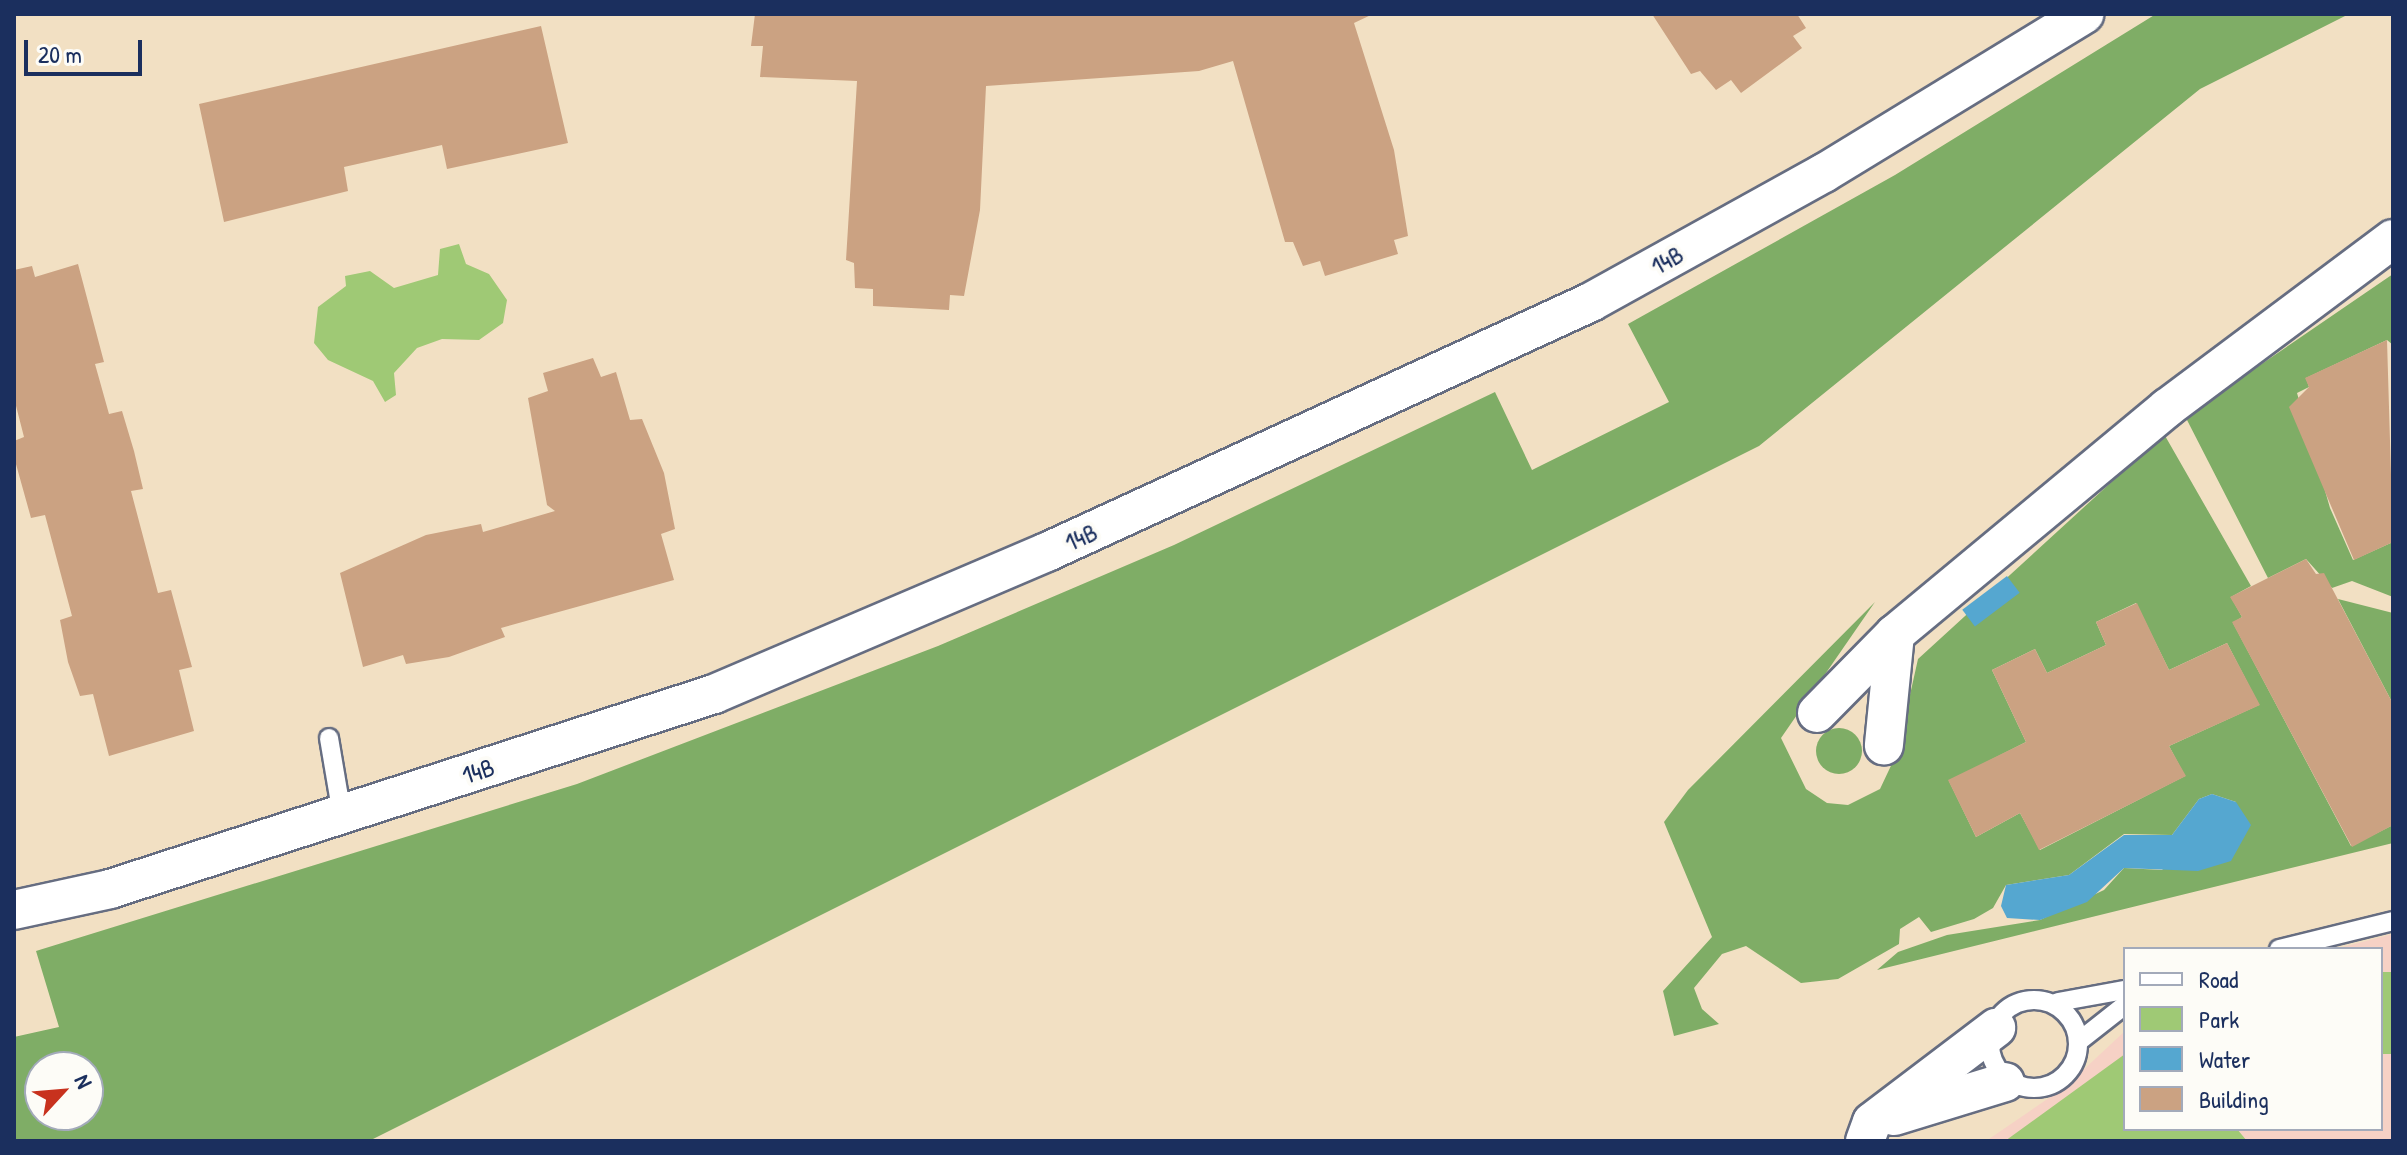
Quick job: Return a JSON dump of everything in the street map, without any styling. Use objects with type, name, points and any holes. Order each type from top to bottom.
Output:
[{"type":"street","name":"14B","points":[[14,910],[110,889],[714,694],[1484,354],[1824,173],[2084,14]]},
{"type":"street","points":[[1817,713],[1895,634],[2167,408],[2393,239]]},
{"type":"street","points":[[1884,745],[1895,634]]},
{"type":"street","points":[[1869,1131],[1996,1028]]},
{"type":"street","points":[[1869,1131],[2005,1082]]},
{"type":"lane","points":[[329,738],[342,815]]},
{"type":"lane","points":[[2287,947],[2393,921]]},
{"type":"lane","points":[[2123,990],[2058,1002],[2025,1003],[1996,1028],[1991,1057],[2005,1082],[2025,1090],[2049,1080],[2078,1042],[2123,1007]]},
{"type":"lane","points":[[2058,1002],[2077,1022],[2078,1042]]},
{"type":"shaded area","points":[[2393,934],[2393,1141],[1986,1141],[2065,1087],[2123,1033],[2123,1131],[2383,1131],[2383,947],[2343,947]]},
{"type":"green space","points":[[2156,14],[2349,14],[2200,89],[1759,446],[369,1141],[14,1141],[14,1037],[59,1027],[36,951],[577,784],[938,646],[1174,545],[1495,392],[1532,470],[1669,402],[1628,324],[1895,175]]},
{"type":"green space","points":[[459,244],[466,264],[489,274],[507,300],[503,323],[479,340],[442,339],[417,348],[394,373],[396,395],[385,402],[373,381],[328,360],[314,343],[318,307],[346,286],[345,276],[370,271],[394,288],[438,275],[440,249]]},
{"type":"green space","points":[[2393,274],[2393,345],[2387,340],[2306,378],[2309,387],[2297,393],[2330,508],[2353,560],[2393,542],[2393,597],[2352,581],[2332,588],[2306,559],[2268,578],[2187,420],[2190,413]]},
{"type":"green space","points":[[2164,434],[2251,586],[2231,597],[2242,617],[2233,623],[2351,846],[2393,825],[2393,843],[1877,970],[1898,952],[1947,935],[2040,920],[2104,890],[2124,868],[2162,870],[2236,802],[2212,794],[2199,799],[2172,835],[2124,834],[2069,875],[2006,885],[1993,908],[1974,919],[1931,932],[1919,917],[1900,929],[1899,944],[1838,979],[1801,983],[1746,946],[1722,954],[1694,988],[1702,1009],[1719,1024],[1674,1036],[1663,991],[1712,937],[1664,822],[1688,790],[1875,602],[1781,738],[1806,789],[1827,803],[1848,805],[1880,789],[1897,753],[1918,659]],"holes":[[[2136,603],[2169,670],[2227,643],[2259,705],[2169,746],[2185,776],[2040,850],[2020,813],[1976,837],[1949,781],[2026,742],[1992,670],[2035,649],[2047,673],[2106,645],[2096,622]]]},
{"type":"green space","points":[[2338,599],[2393,613],[2393,704]]},
{"type":"green space","points":[[1839,728],[1855,735],[1862,751],[1855,767],[1839,774],[1823,767],[1816,751],[1823,735]]},
{"type":"green space","points":[[2383,972],[2393,972],[2393,1054],[2383,1054]]},
{"type":"green space","points":[[2123,1055],[2123,1131],[2239,1131],[2247,1141],[2005,1141]]},
{"type":"water","points":[[2007,576],[2020,593],[1975,626],[1962,610]]},
{"type":"water","points":[[2212,794],[2236,802],[2251,825],[2231,861],[2198,871],[2124,868],[2087,902],[2040,920],[2007,918],[2001,906],[2006,885],[2069,875],[2124,835],[2172,835],[2199,799]]},
{"type":"building","points":[[755,14],[1373,14],[1354,23],[1394,150],[1408,236],[1394,240],[1398,254],[1325,276],[1320,261],[1303,266],[1293,242],[1285,242],[1233,61],[1199,71],[986,86],[980,210],[964,296],[950,295],[949,310],[873,306],[873,289],[855,288],[854,263],[846,260],[857,81],[760,77],[763,46],[751,46]]},
{"type":"building","points":[[1652,14],[1797,14],[1806,28],[1793,36],[1802,48],[1741,93],[1731,80],[1716,90],[1700,71],[1691,74]]},
{"type":"building","points":[[541,26],[568,143],[447,169],[442,145],[344,167],[348,191],[224,222],[199,104]]},
{"type":"building","points":[[78,264],[104,362],[95,364],[109,414],[122,411],[134,451],[143,489],[131,491],[158,593],[171,590],[192,667],[179,670],[194,731],[109,756],[93,694],[80,696],[68,662],[60,620],[72,616],[45,515],[31,518],[14,457],[14,441],[24,437],[14,398],[14,270],[32,266],[35,277]]},
{"type":"building","points":[[2387,340],[2393,542],[2354,560],[2289,407],[2309,387],[2305,378]]},
{"type":"building","points":[[593,358],[601,377],[616,372],[630,420],[642,419],[664,473],[675,529],[661,534],[674,580],[501,628],[505,637],[449,657],[406,664],[403,655],[363,667],[340,573],[426,535],[481,524],[483,532],[555,511],[547,505],[528,398],[548,391],[543,373]]},
{"type":"building","points":[[2306,559],[2316,574],[2324,573],[2393,704],[2393,825],[2352,847],[2232,622],[2242,617],[2230,597]]},
{"type":"building","points":[[2137,603],[2169,670],[2227,643],[2260,705],[2169,746],[2186,776],[2039,850],[2020,813],[1976,837],[1948,780],[2026,742],[1992,670],[2035,649],[2047,673],[2106,645],[2096,622]]}]
